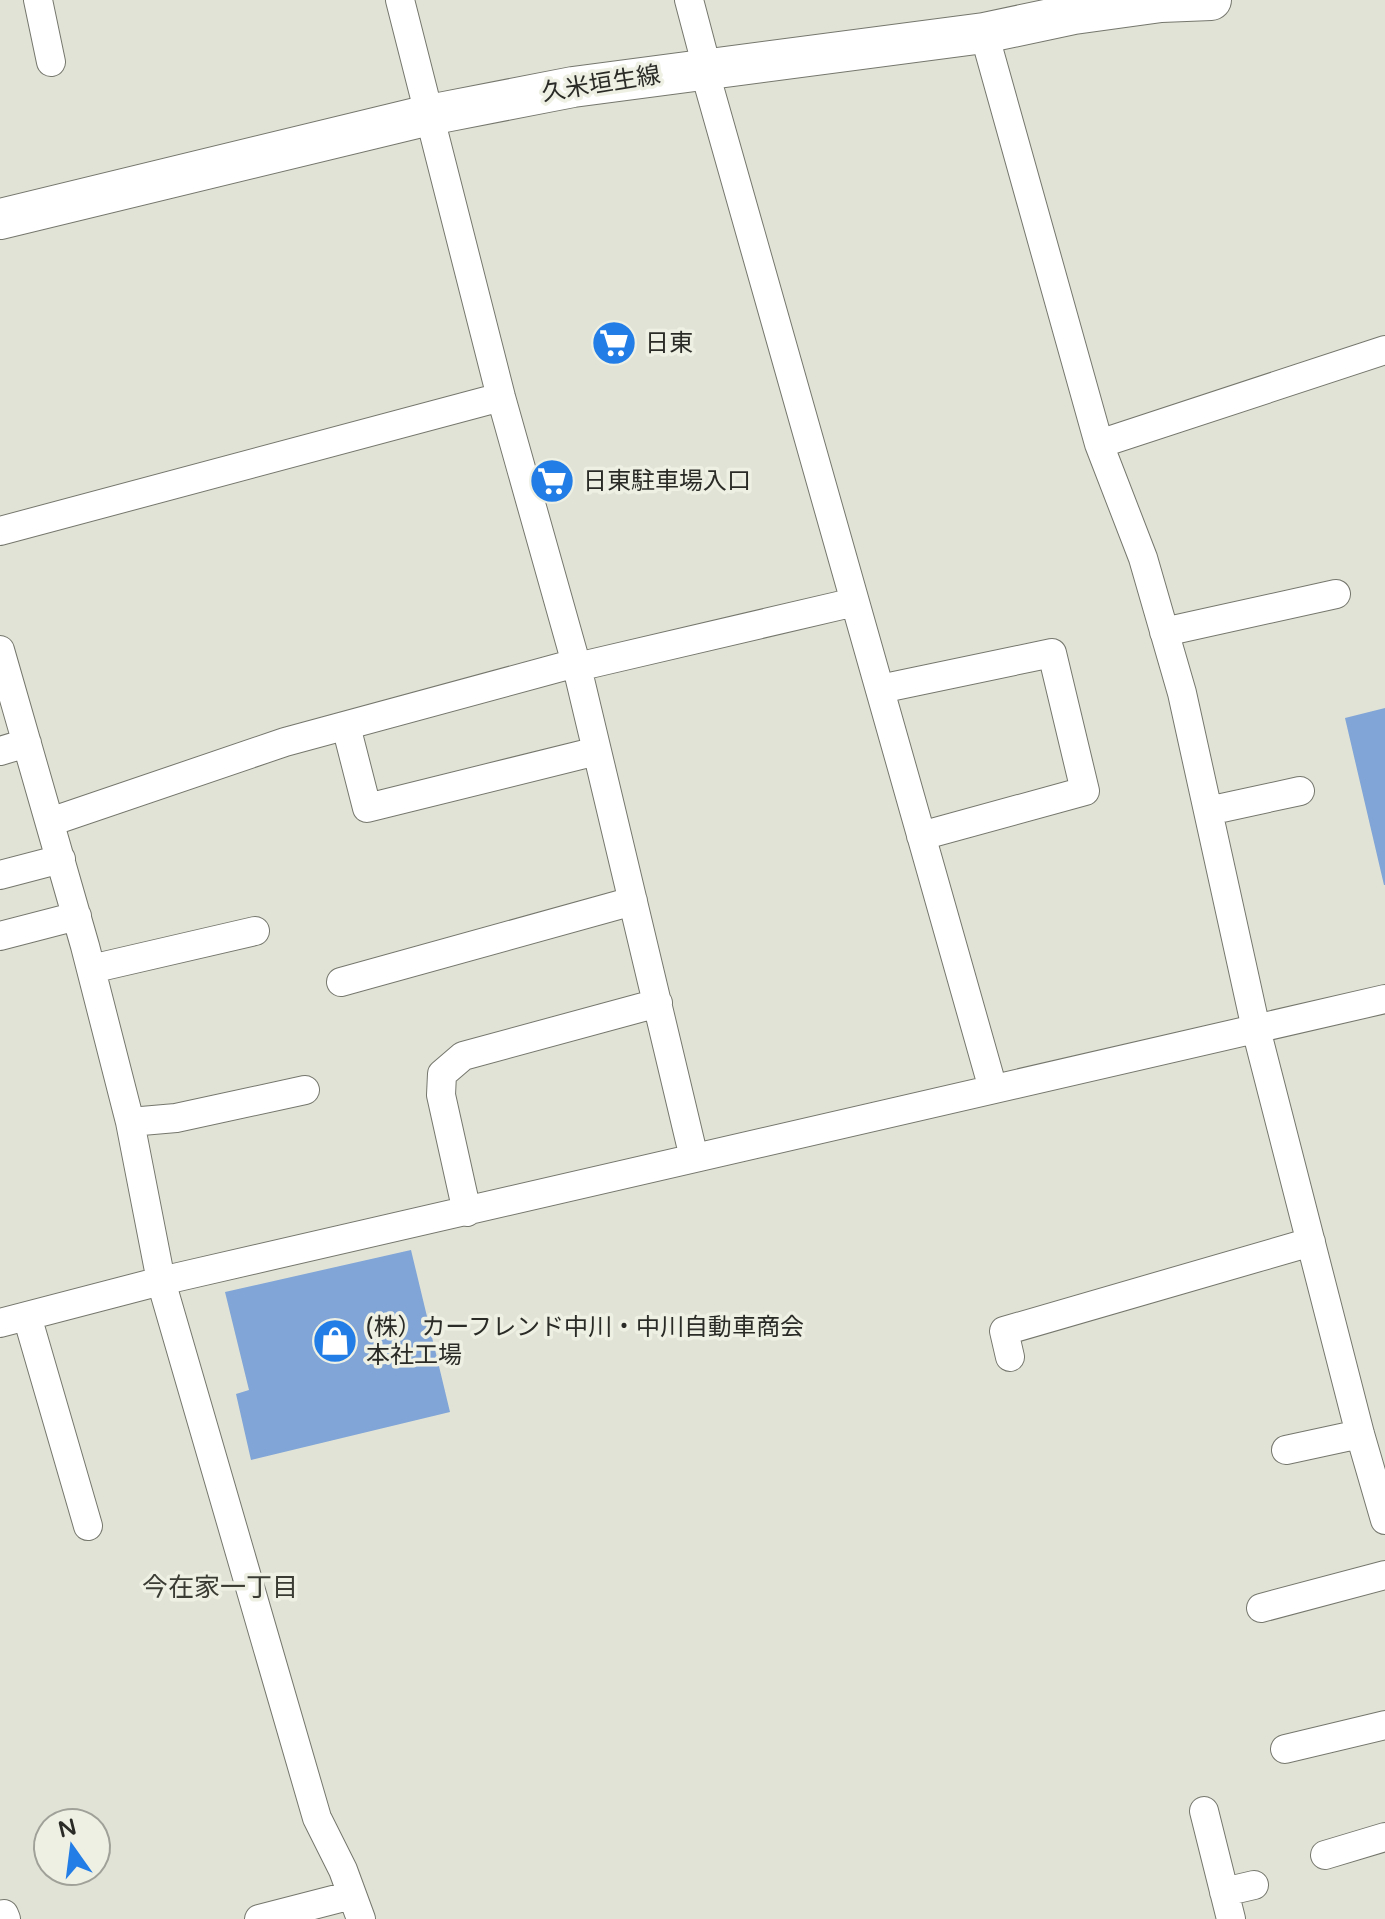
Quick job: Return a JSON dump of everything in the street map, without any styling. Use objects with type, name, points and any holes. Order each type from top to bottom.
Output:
[{"type":"main road","name":"久米垣生線","points":[[0,219],[429,115],[573,87],[984,33],[1074,14],[1161,2],[1211,0]]},
{"type":"street","points":[[38,0],[51,62]]},
{"type":"street","points":[[400,0],[501,397],[576,665],[694,1158]]},
{"type":"street","points":[[689,0],[993,1089]]},
{"type":"street","points":[[984,33],[1099,444],[1143,558],[1182,693],[1256,1029],[1385,1520]]},
{"type":"street","points":[[1099,444],[1385,350]]},
{"type":"street","points":[[0,531],[501,397]]},
{"type":"street","points":[[1164,632],[1336,594]]},
{"type":"street","points":[[50,822],[285,742],[576,665],[855,602]]},
{"type":"street","points":[[880,689],[1052,653],[1085,791],[921,836]]},
{"type":"street","points":[[2,664],[91,969],[130,1122],[161,1281],[317,1818],[356,1907],[259,1919]]},
{"type":"street","points":[[346,726],[367,808],[597,751]]},
{"type":"street","points":[[0,751],[27,743]]},
{"type":"street","points":[[1208,811],[1300,791]]},
{"type":"street","points":[[0,875],[61,859]]},
{"type":"street","points":[[341,982],[633,901]]},
{"type":"street","points":[[0,936],[77,916]]},
{"type":"street","points":[[91,969],[255,931]]},
{"type":"street","points":[[88,1526],[14,1320],[161,1281],[1385,999]]},
{"type":"street","points":[[467,1212],[441,1095],[442,1074],[463,1056],[658,1003]]},
{"type":"street","points":[[130,1122],[176,1118],[305,1090]]},
{"type":"street","points":[[1010,1357],[1004,1331],[1311,1242]]},
{"type":"street","points":[[1286,1450],[1360,1434]]},
{"type":"street","points":[[1261,1608],[1385,1575]]},
{"type":"street","points":[[1285,1749],[1385,1725]]},
{"type":"street","points":[[1204,1811],[1228,1906],[1254,1885]]},
{"type":"street","points":[[1325,1855],[1385,1837]]},
{"type":"building","points":[[1385,708],[1385,885],[1384,885],[1345,718]]},
{"type":"building","name":"(株）カーフレンド中川・中川自動車商会 本社工場","points":[[411,1250],[450,1412],[251,1460],[236,1394],[249,1390],[225,1292]]},
{"type":"place","name":"日東","points":[[614,343]]},
{"type":"place","name":"日東駐車場入口","points":[[552,481]]},
{"type":"place","name":"(株）カーフレンド中川・中川自動車商会 本社工場","points":[[335,1341]]},
{"type":"district","name":"今在家一丁目","points":[[220,1587]]}]
